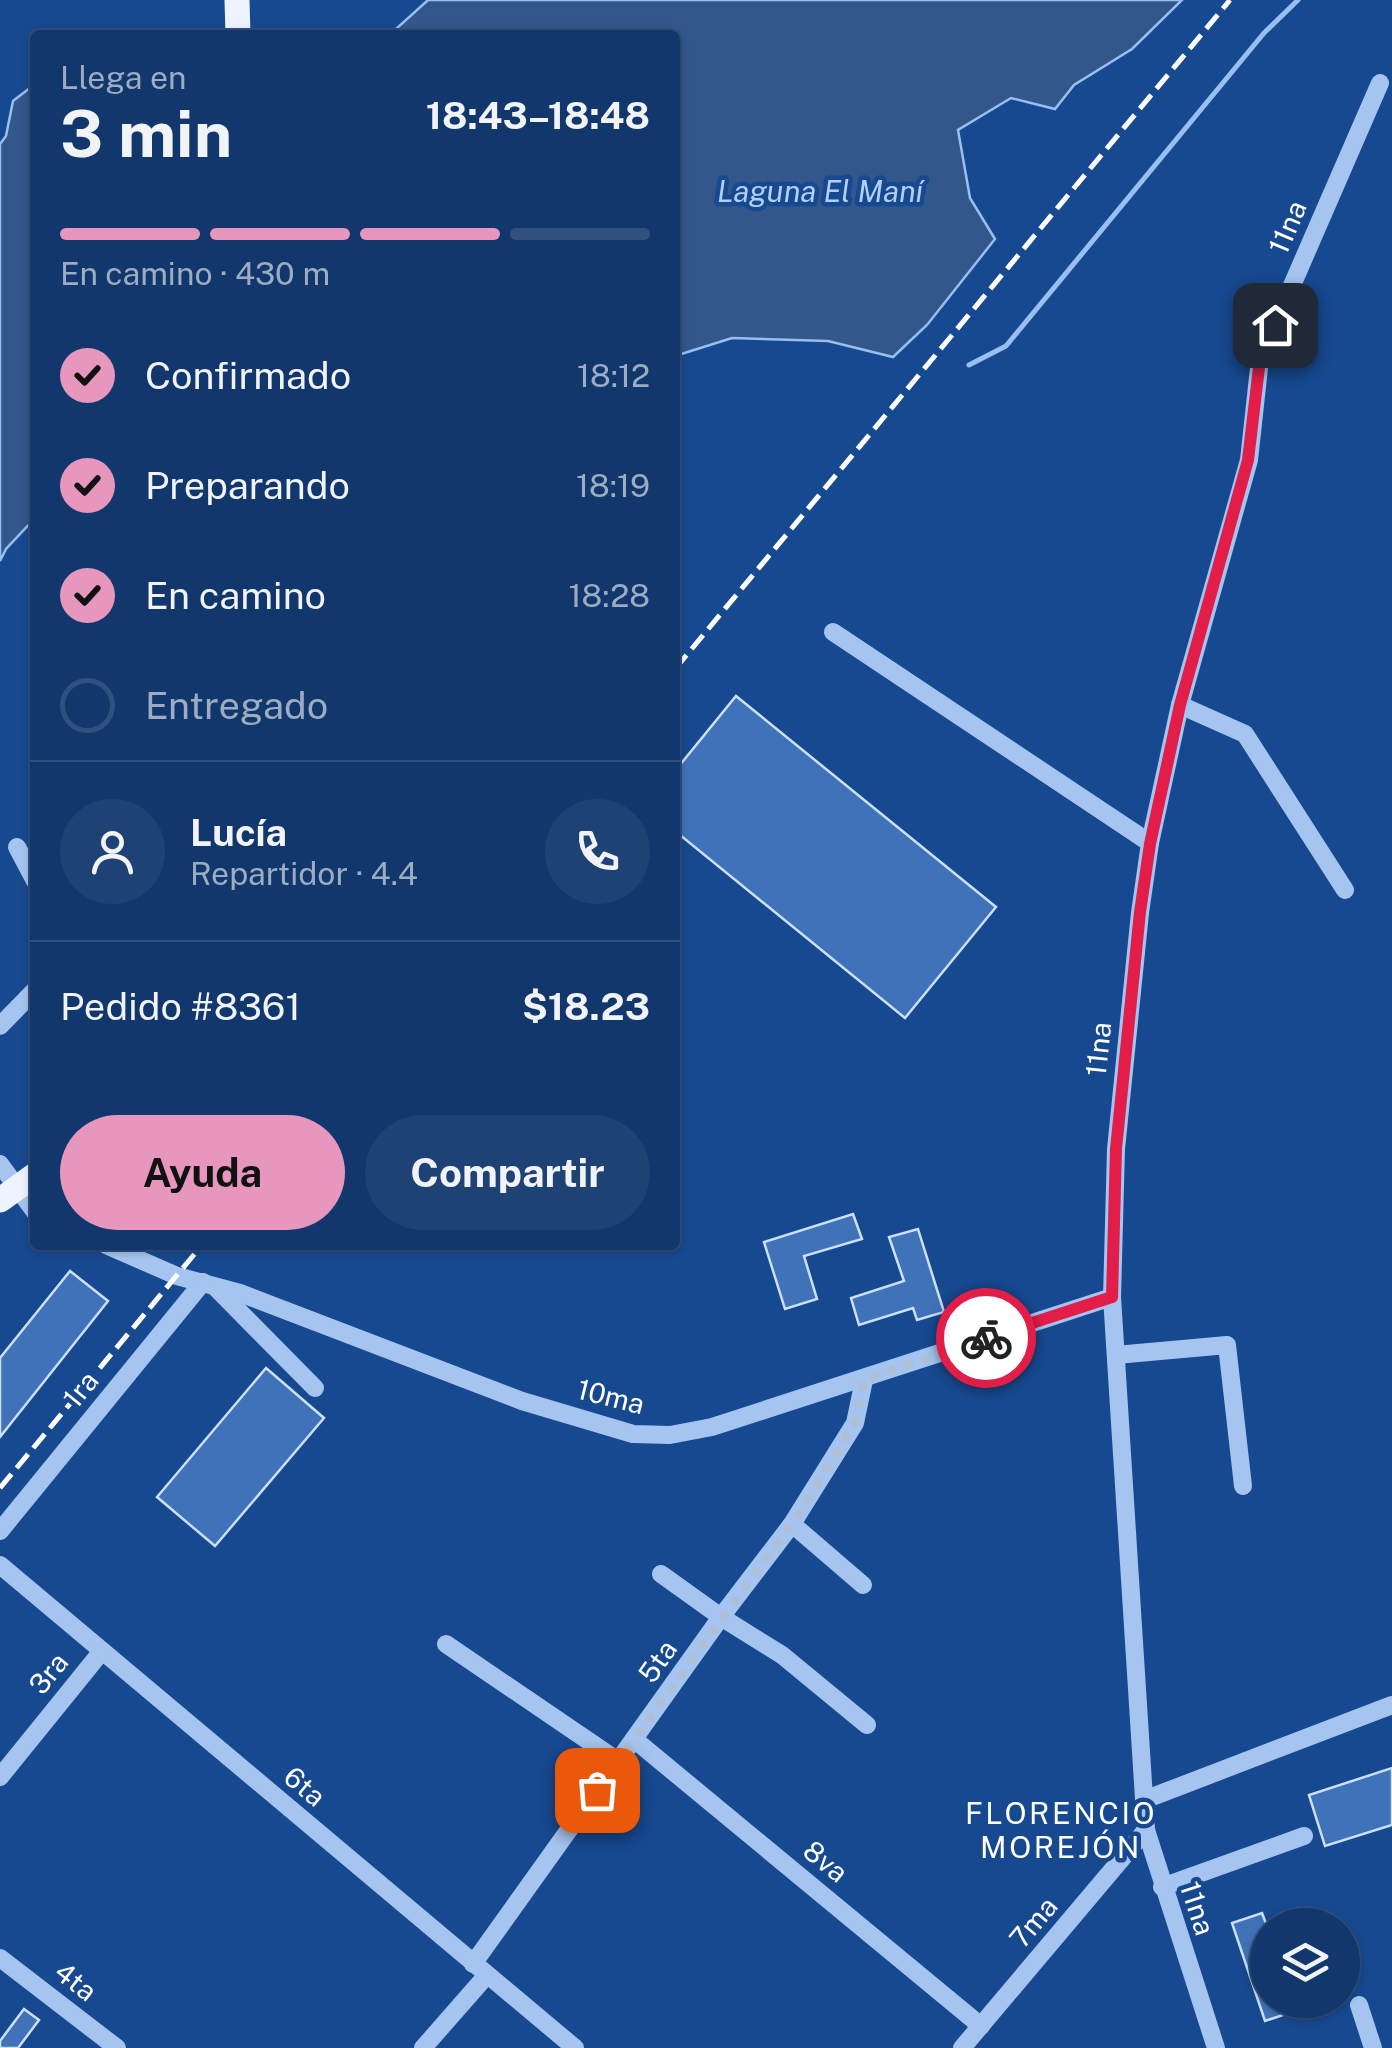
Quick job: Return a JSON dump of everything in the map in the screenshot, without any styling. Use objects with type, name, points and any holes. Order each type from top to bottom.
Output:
[{"type":"street","name":"11na","points":[[1216,2048],[1146,1830],[1112,1297],[1116,1149],[1150,844],[1180,705],[1248,460],[1260,359],[1380,83]]},
{"type":"street","points":[[833,632],[1150,844]]},
{"type":"street","points":[[1180,705],[1245,734],[1345,890]]},
{"type":"street","points":[[17,848],[30,872]]},
{"type":"street","points":[[0,1026],[30,995]]},
{"type":"street","points":[[0,1164],[18,1188]]},
{"type":"street","name":"10ma","points":[[117,1250],[176,1276],[208,1283],[522,1401],[633,1434],[670,1435],[712,1427],[1112,1297]]},
{"type":"street","points":[[208,1283],[316,1388]]},
{"type":"street","name":"1ra","points":[[0,1531],[208,1283]]},
{"type":"street","points":[[1116,1355],[1227,1345],[1243,1486]]},
{"type":"street","name":"5ta","points":[[422,2048],[480,1970],[618,1761],[792,1524],[855,1423],[864,1380]]},
{"type":"street","points":[[792,1524],[863,1586]]},
{"type":"street","name":"6ta","points":[[0,1565],[576,2048]]},
{"type":"street","points":[[660,1574],[782,1656],[867,1724]]},
{"type":"street","points":[[446,1644],[618,1761]]},
{"type":"street","name":"3ra","points":[[0,1777],[102,1651]]},
{"type":"street","points":[[1144,1800],[1392,1704]]},
{"type":"street","name":"8va","points":[[635,1740],[981,2026]]},
{"type":"street","name":"7ma","points":[[962,2048],[1146,1830]]},
{"type":"street","points":[[1162,1888],[1304,1836]]},
{"type":"street","name":"4ta","points":[[0,1958],[118,2048]]},
{"type":"street","points":[[1360,2008],[1373,2048]]},
{"type":"water","name":"Laguna El Maní","points":[[428,0],[1182,0],[1132,49],[1074,85],[1055,109],[1011,98],[958,130],[970,198],[995,239],[927,325],[893,357],[828,341],[732,338],[680,354],[680,30],[395,30]]},
{"type":"water","points":[[30,88],[30,523],[0,561],[0,144],[6,136],[13,101]]},
{"type":"building","points":[[736,696],[996,907],[905,1018],[680,835],[680,765]]},
{"type":"building","points":[[853,1214],[862,1239],[804,1256],[817,1299],[785,1309],[764,1242]]},
{"type":"building","points":[[918,1229],[944,1312],[917,1320],[913,1308],[859,1325],[851,1298],[904,1281],[889,1237]]},
{"type":"building","points":[[70,1271],[108,1301],[0,1437],[0,1358]]},
{"type":"building","points":[[266,1368],[324,1418],[215,1546],[157,1497]]},
{"type":"building","points":[[1392,1768],[1392,1825],[1325,1846],[1309,1795]]},
{"type":"building","points":[[1250,1917],[1250,1976],[1232,1923]]},
{"type":"building","points":[[24,2009],[39,2020],[18,2048],[0,2048],[0,2041]]},
{"type":"waterway","points":[[969,365],[1006,346],[1264,33],[1298,0]]},
{"type":"railway","points":[[680,663],[1230,0]]},
{"type":"railway","points":[[0,1488],[198,1250]]},
{"type":"way so far","points":[[597,1790],[792,1524],[855,1423],[864,1380],[986,1338]]},
{"type":"district","name":"FLORENCIO MOREJÓN","points":[[1061,1830]]},
{"type":"route","points":[[986,1338],[1112,1297],[1116,1149],[1150,844],[1180,705],[1248,460],[1260,359],[1275,325]]}]
